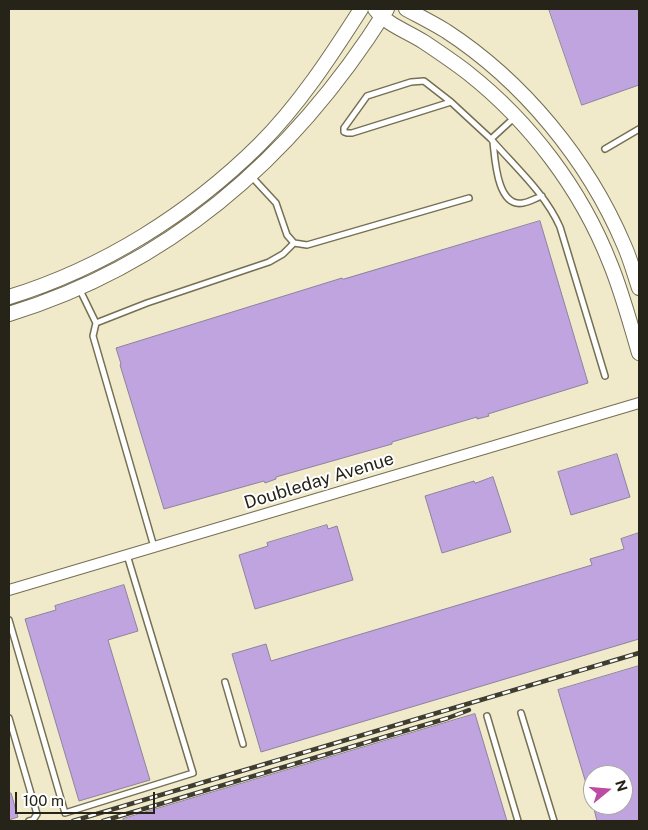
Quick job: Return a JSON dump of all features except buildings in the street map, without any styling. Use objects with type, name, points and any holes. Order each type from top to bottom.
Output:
[{"type":"main road","points":[[9,297],[38,288],[76,272],[118,251],[178,213],[220,181],[259,144],[295,103],[336,48],[361,9]]},
{"type":"main road","points":[[406,9],[446,31],[476,53],[523,94],[560,136],[600,197],[624,245],[639,288]]},
{"type":"main road","points":[[9,314],[44,303],[126,266],[189,227],[284,145],[325,97],[381,12],[468,72],[505,104],[546,151],[573,190],[594,226],[610,262],[639,353]]},
{"type":"street","name":"Doubleday Avenue","points":[[9,590],[639,403]]},
{"type":"lane","points":[[451,102],[352,133],[344,132],[344,128],[367,96],[411,82],[424,81],[451,102],[492,140],[553,211],[560,227],[605,376]]},
{"type":"lane","points":[[492,140],[516,117]]},
{"type":"lane","points":[[605,149],[639,129]]},
{"type":"lane","points":[[492,140],[500,184],[507,199],[522,204],[542,196]]},
{"type":"lane","points":[[250,176],[276,203],[287,235],[294,244]]},
{"type":"lane","points":[[96,322],[269,262],[283,254],[294,244],[307,245],[469,198]]},
{"type":"lane","points":[[79,288],[96,322],[93,336],[154,547]]},
{"type":"lane","points":[[9,620],[65,813],[192,773],[127,555]]},
{"type":"lane","points":[[225,682],[243,744]]},
{"type":"lane","points":[[522,713],[554,821]]},
{"type":"lane","points":[[487,716],[518,821]]},
{"type":"lane","points":[[9,718],[37,814],[33,820],[29,821]]},
{"type":"railway","points":[[73,821],[639,653]]},
{"type":"railway","points":[[103,821],[448,718],[469,710]]}]
